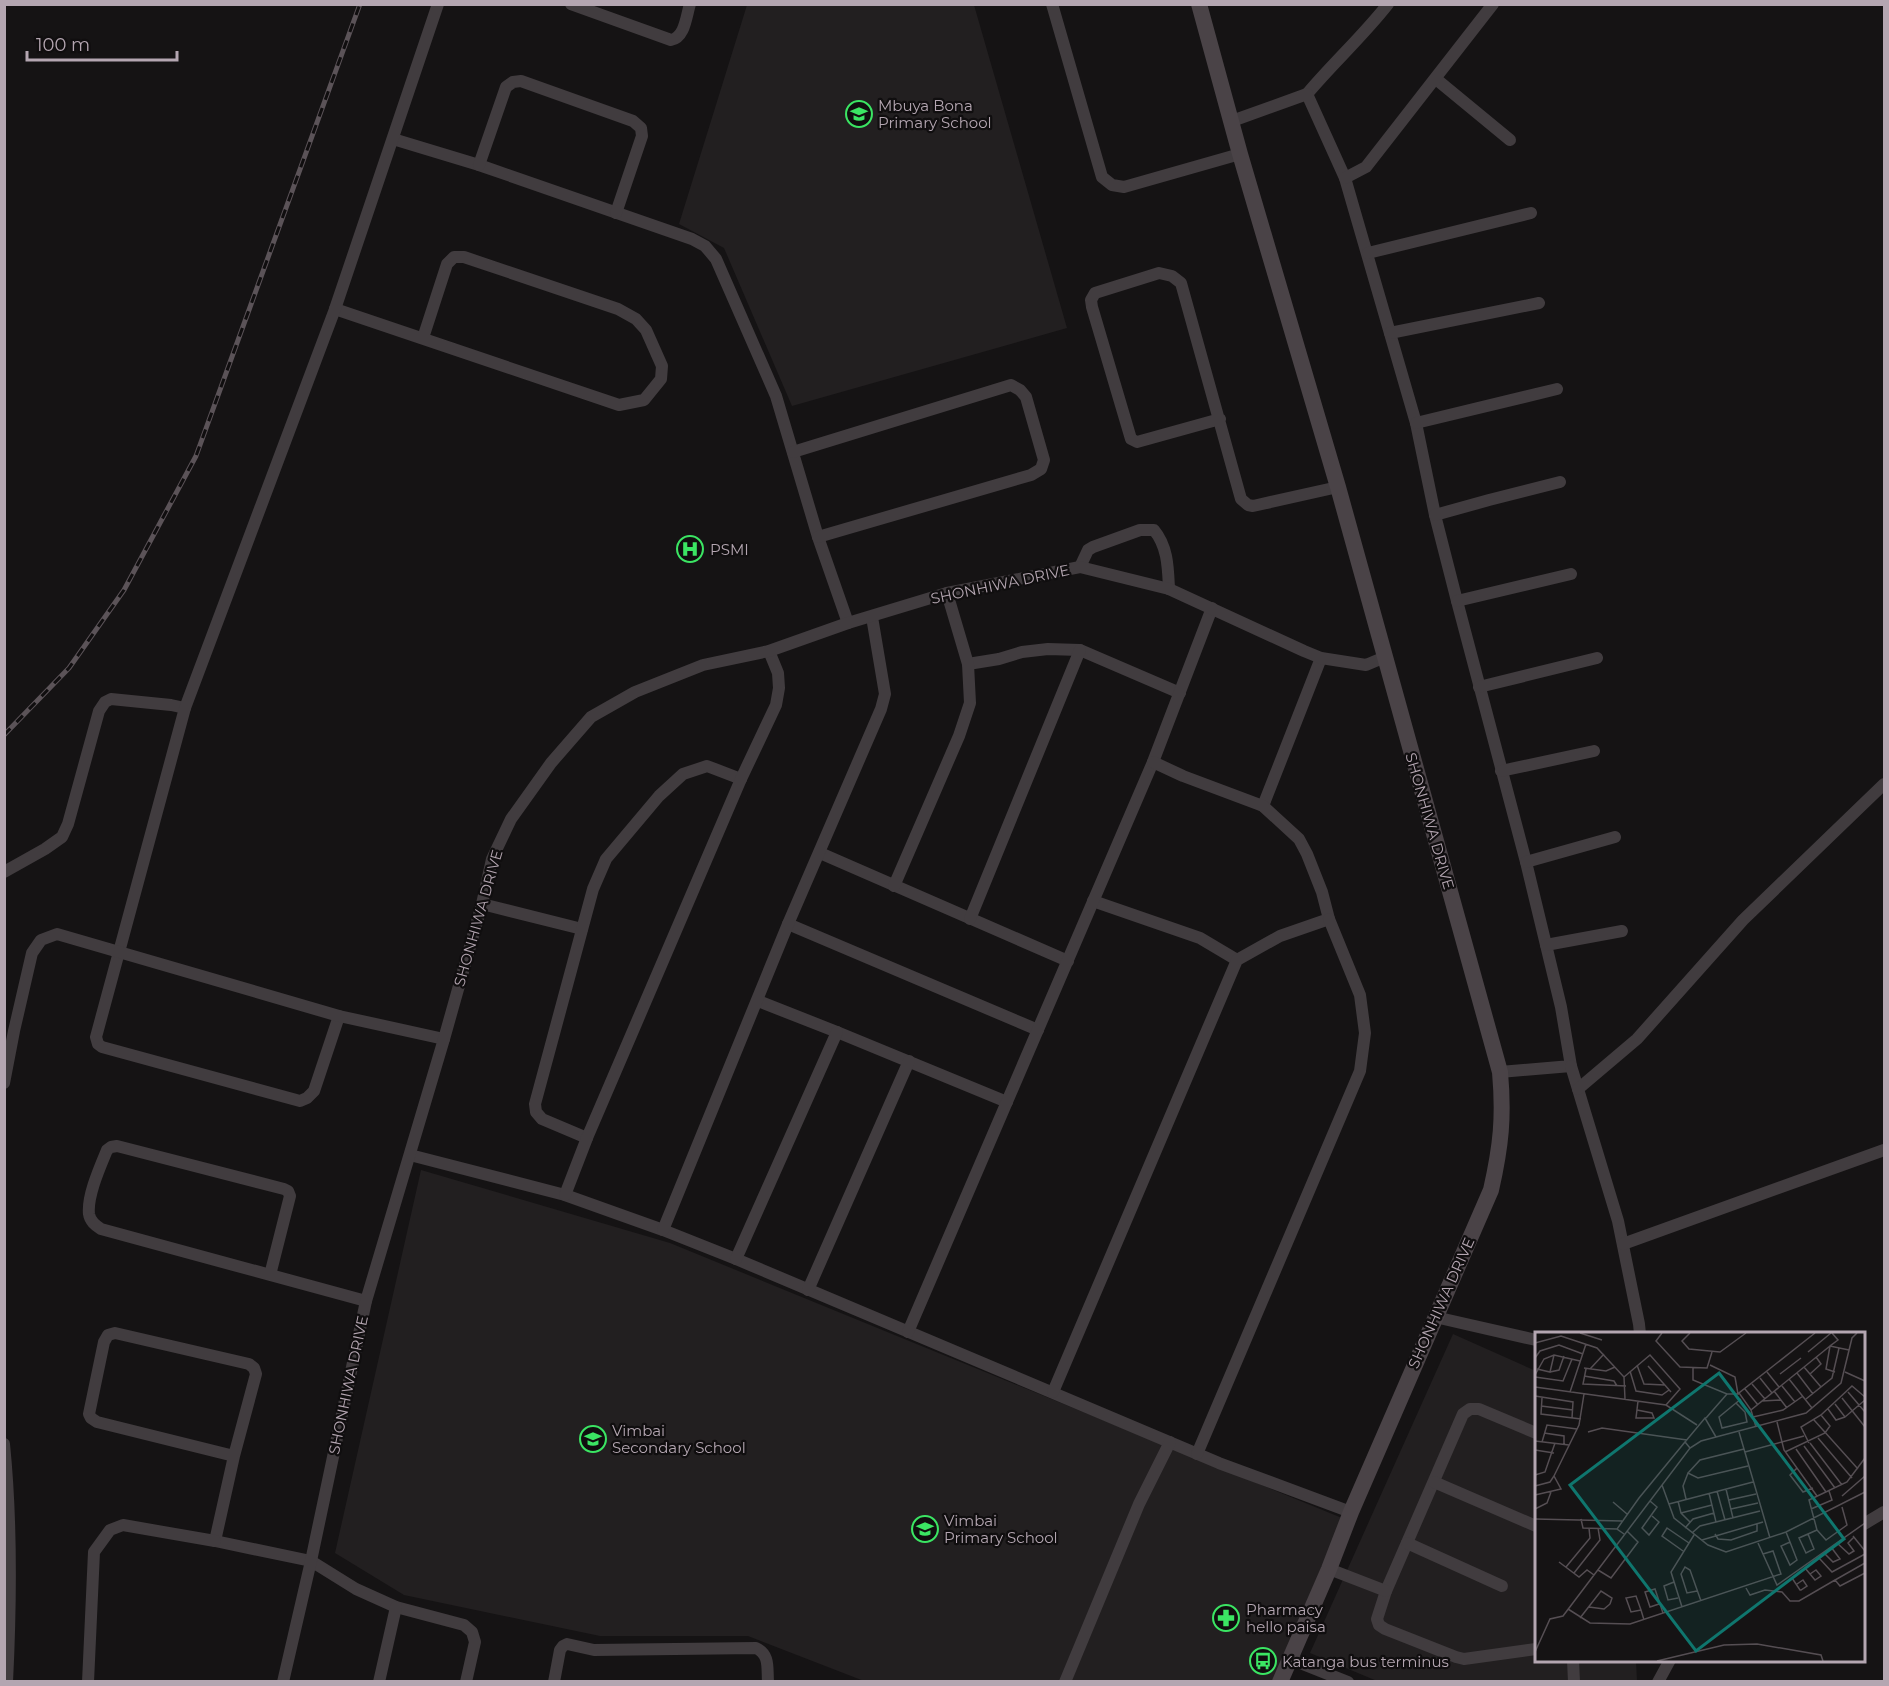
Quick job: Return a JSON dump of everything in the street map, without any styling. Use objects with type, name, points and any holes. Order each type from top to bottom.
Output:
[{"type":"street","points":[[339,1016],[314,1091],[308,1098],[300,1101],[102,1047],[98,1044],[96,1037],[185,708],[336,309],[438,4]]},
{"type":"street","points":[[571,4],[671,40],[677,39],[682,33],[690,4]]},
{"type":"street","points":[[1052,4],[1102,177],[1112,185],[1124,187],[1240,154]]},
{"type":"street","points":[[1199,4],[1385,657]]},
{"type":"street","points":[[1232,121],[1307,94],[1367,31],[1388,4]]},
{"type":"street","points":[[1345,178],[1366,167],[1493,4]]},
{"type":"street","points":[[1436,79],[1510,140]]},
{"type":"street","points":[[479,165],[506,87],[513,82],[521,81],[633,121],[640,128],[642,136],[616,213]]},
{"type":"street","points":[[1307,94],[1345,178],[1416,423],[1456,601],[1526,862],[1560,1007],[1571,1065],[1618,1221],[1640,1332]]},
{"type":"street","points":[[393,139],[479,165],[692,239],[705,246],[716,259],[776,396],[818,537],[848,623]]},
{"type":"street","points":[[1368,253],[1531,213]]},
{"type":"street","points":[[336,309],[619,405],[644,400],[661,379],[662,366],[646,330],[636,319],[618,309],[464,256],[454,257],[447,264],[423,338]]},
{"type":"street","points":[[1220,419],[1137,442],[1131,439],[1092,307],[1091,300],[1095,293],[1159,273],[1172,276],[1181,283],[1220,419],[1241,499],[1248,505],[1253,506],[1338,488]]},
{"type":"street","points":[[1390,333],[1539,303]]},
{"type":"street","points":[[793,452],[1011,386],[1020,390],[1026,397],[1044,460],[1041,469],[1031,475],[818,537]]},
{"type":"street","points":[[1416,423],[1557,389]]},
{"type":"street","points":[[1435,515],[1560,482]]},
{"type":"street","points":[[1080,567],[1088,550],[1093,547],[1140,530],[1154,531],[1160,538],[1167,558],[1169,589]]},
{"type":"street","name":"SHONHIWA DRIVE","points":[[284,1682],[366,1301],[444,1040],[482,904],[492,859],[511,819],[551,763],[591,717],[635,692],[703,665],[769,651],[848,623],[947,593],[1080,567],[1169,589],[1321,658],[1366,665],[1385,657],[1500,1072],[1503,1102],[1502,1130],[1491,1190],[1280,1682]]},
{"type":"street","points":[[1456,601],[1571,574]]},
{"type":"street","points":[[894,886],[959,735],[970,703],[968,664],[947,593]]},
{"type":"street","points":[[908,1332],[1153,762],[1212,608]]},
{"type":"street","points":[[663,1230],[788,924],[881,709],[885,694],[872,617]]},
{"type":"street","points":[[968,664],[1022,652],[1048,649],[1080,650],[1180,693]]},
{"type":"street","points":[[970,919],[1080,650]]},
{"type":"street","points":[[565,1196],[587,1138],[741,779],[776,705],[779,688],[778,673],[769,651]]},
{"type":"street","points":[[1263,806],[1321,658]]},
{"type":"street","points":[[1479,687],[1597,658]]},
{"type":"street","points":[[4,872],[62,837],[68,824],[99,711],[105,702],[111,699],[185,708]]},
{"type":"street","points":[[1501,771],[1594,751]]},
{"type":"street","points":[[1153,762],[1183,776],[1263,806],[1299,839],[1322,892],[1329,919],[1360,995],[1365,1033],[1360,1071],[1197,1454]]},
{"type":"street","points":[[587,1138],[542,1119],[536,1112],[535,1104],[593,889],[606,859],[659,796],[683,774],[707,766],[741,779]]},
{"type":"street","points":[[1578,1089],[1637,1039],[1743,920],[1884,784]]},
{"type":"street","points":[[1526,862],[1615,837]]},
{"type":"street","points":[[820,853],[1068,961]]},
{"type":"street","points":[[1093,901],[1200,938],[1237,960]]},
{"type":"street","points":[[482,904],[582,929]]},
{"type":"street","points":[[1053,1392],[1237,960],[1280,936],[1329,919]]},
{"type":"street","points":[[788,924],[1038,1030]]},
{"type":"street","points":[[1546,945],[1622,931]]},
{"type":"street","points":[[4,1083],[9,1030],[32,953],[41,940],[57,934],[339,1016],[444,1040]]},
{"type":"street","points":[[758,1001],[1007,1102]]},
{"type":"street","points":[[736,1259],[837,1032]]},
{"type":"street","points":[[808,1290],[909,1061]]},
{"type":"street","points":[[1500,1072],[1571,1065]]},
{"type":"street","points":[[270,1275],[290,1196],[288,1191],[117,1146],[107,1150],[92,1196],[89,1215],[100,1229],[366,1301]]},
{"type":"street","points":[[1623,1244],[1884,1150]]},
{"type":"street","points":[[410,1155],[565,1196],[663,1230],[1197,1454],[1351,1512]]},
{"type":"street","points":[[1435,1317],[1535,1340]]},
{"type":"street","points":[[215,1540],[256,1374],[254,1368],[249,1364],[115,1333],[108,1335],[104,1342],[89,1414],[91,1418],[108,1425],[234,1456]]},
{"type":"street","points":[[1535,1432],[1479,1409],[1470,1409],[1464,1414],[1386,1591],[1377,1620],[1384,1629],[1464,1659],[1535,1649]]},
{"type":"street","points":[[1065,1682],[1139,1504],[1170,1442]]},
{"type":"street","points":[[4,1444],[8,1544],[7,1682]]},
{"type":"street","points":[[1434,1482],[1535,1526]]},
{"type":"street","points":[[1865,1523],[1884,1512]]},
{"type":"street","points":[[88,1682],[94,1552],[110,1530],[123,1525],[215,1540],[311,1561],[356,1589],[396,1607],[464,1624],[472,1632],[475,1642],[466,1682]]},
{"type":"street","points":[[1407,1543],[1502,1586]]},
{"type":"street","points":[[1329,1569],[1386,1591]]},
{"type":"street","points":[[379,1682],[396,1607]]},
{"type":"street","points":[[554,1682],[560,1650],[567,1644],[594,1650],[756,1648],[764,1652],[767,1657],[768,1682]]},
{"type":"street","points":[[1290,1659],[1348,1682]]},
{"type":"street","points":[[1572,1662],[1574,1682]]},
{"type":"street","points":[[1658,1682],[1670,1662]]},
{"type":"shaded area","name":"Mbuya Bona Primary School","points":[[747,5],[974,5],[1067,328],[792,406],[724,248],[679,224]]},
{"type":"shaded area","points":[[421,1170],[670,1243],[1342,1518],[1273,1682],[864,1681],[748,1636],[600,1636],[404,1595],[335,1553]]},
{"type":"shaded area","points":[[1453,1334],[1535,1371],[1535,1662],[1636,1662],[1637,1681],[1377,1681],[1310,1653]]},
{"type":"railway","points":[[4,735],[69,668],[124,590],[196,456],[360,4]]},
{"type":"place","name":"Mbuya Bona Primary School","points":[[859,114]]},
{"type":"place","name":"PSMI","points":[[690,549]]},
{"type":"place","name":"Vimbai Secondary School","points":[[593,1439]]},
{"type":"place","name":"Vimbai Primary School","points":[[925,1529]]},
{"type":"place","name":"Pharmacy hello paisa","points":[[1226,1618]]},
{"type":"place","name":"Katanga bus terminus","points":[[1263,1661]]}]
